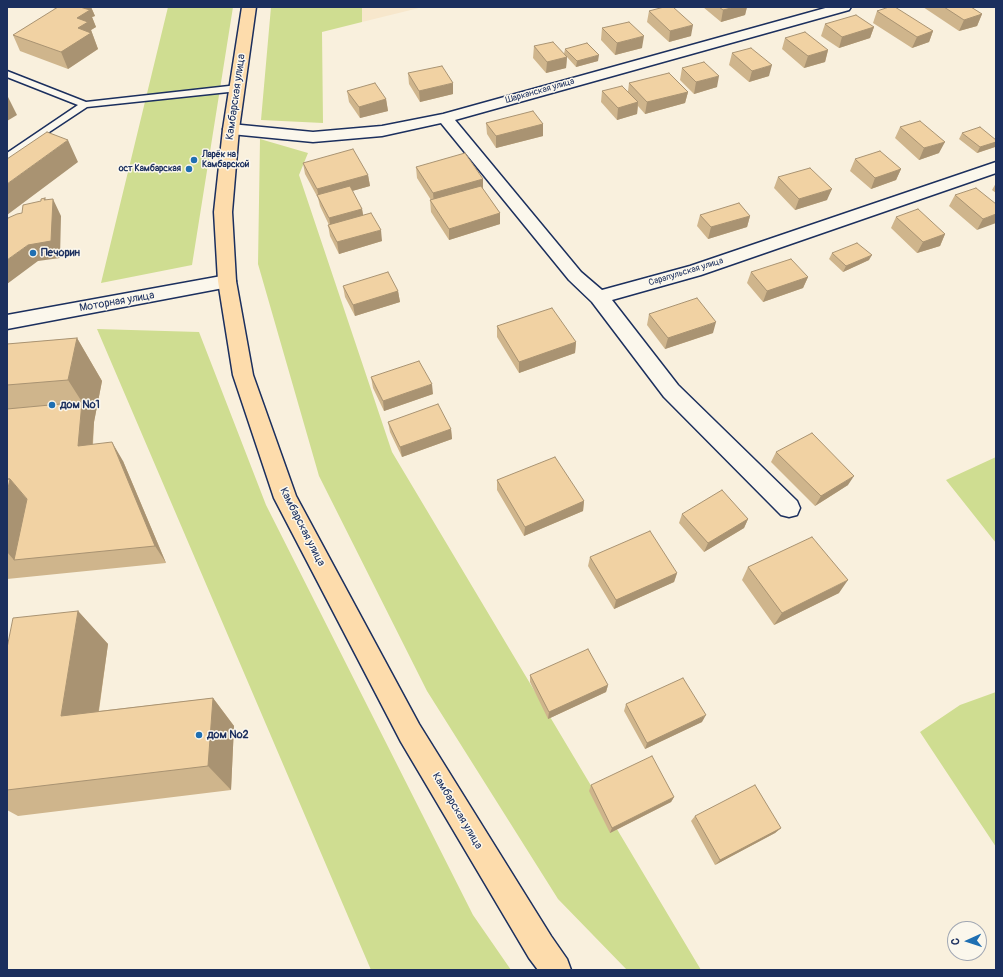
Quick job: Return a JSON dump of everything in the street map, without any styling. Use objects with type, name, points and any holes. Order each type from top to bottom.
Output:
[{"type":"main road","name":"Камбарская улица","points":[[249,7],[231,128],[223,212],[227,281],[243,376],[284,498],[410,733],[540,947],[556,970]]},
{"type":"street","name":"Шарканская улица","points":[[231,128],[313,138],[382,131],[445,118],[844,7]]},
{"type":"street","points":[[445,118],[575,276],[599,297],[671,391],[789,508]]},
{"type":"street","name":"Сарапульская улица","points":[[599,297],[695,271],[996,167]]},
{"type":"street","name":"Моторная улица","points":[[7,322],[227,281]]},
{"type":"lane","points":[[7,74],[85,105]]},
{"type":"lane","points":[[7,157],[85,105],[238,88]]},
{"type":"shaded area","points":[[362,7],[423,7],[362,22]]},
{"type":"green space","points":[[168,7],[233,7],[192,265],[101,283]]},
{"type":"green space","points":[[271,7],[362,7],[362,22],[322,32],[323,123],[261,120]]},
{"type":"green space","points":[[260,139],[308,153],[299,175],[392,452],[701,970],[627,970],[558,899],[427,691],[319,476],[258,264]]},
{"type":"green space","points":[[97,329],[199,332],[266,505],[473,915],[511,970],[371,970]]},
{"type":"green space","points":[[996,457],[996,543],[946,480]]},
{"type":"green space","points":[[996,692],[996,847],[920,732],[960,705]]},
{"type":"building","points":[[58,7],[80,7],[90,10],[77,18],[88,22],[78,28],[91,33],[61,52],[13,35]]},
{"type":"building","points":[[664,7],[673,7],[693,25],[670,31],[649,11]]},
{"type":"building","points":[[719,7],[735,7],[723,10]]},
{"type":"building","points":[[889,7],[895,7],[933,31],[917,37],[877,11]]},
{"type":"building","points":[[944,7],[971,7],[982,14],[964,20]]},
{"type":"building","points":[[856,15],[874,27],[842,37],[825,24]]},
{"type":"building","points":[[629,22],[644,36],[617,43],[602,28]]},
{"type":"building","points":[[805,32],[828,50],[808,56],[785,38]]},
{"type":"building","points":[[553,42],[567,57],[547,62],[534,46]]},
{"type":"building","points":[[587,43],[599,55],[577,61],[565,49]]},
{"type":"building","points":[[751,48],[772,65],[752,71],[732,53]]},
{"type":"building","points":[[704,62],[719,76],[696,82],[682,68]]},
{"type":"building","points":[[442,66],[453,83],[419,91],[408,73]]},
{"type":"building","points":[[669,73],[688,92],[647,102],[629,83]]},
{"type":"building","points":[[375,83],[386,99],[359,107],[347,91]]},
{"type":"building","points":[[622,86],[638,102],[618,108],[602,91]]},
{"type":"building","points":[[533,111],[543,124],[496,136],[486,123]]},
{"type":"building","points":[[920,121],[945,142],[924,148],[900,127]]},
{"type":"building","points":[[980,127],[996,140],[996,142],[980,147],[962,133]]},
{"type":"building","points":[[47,132],[68,140],[7,184],[7,159]]},
{"type":"building","points":[[353,149],[368,175],[317,189],[303,163]]},
{"type":"building","points":[[880,151],[901,169],[875,178],[855,159]]},
{"type":"building","points":[[465,153],[483,179],[433,193],[416,167]]},
{"type":"building","points":[[810,168],[832,189],[799,199],[778,177]]},
{"type":"building","points":[[350,186],[362,209],[329,218],[317,195]]},
{"type":"building","points":[[481,186],[500,213],[449,229],[430,200]]},
{"type":"building","points":[[976,188],[996,204],[996,214],[983,219],[955,195]]},
{"type":"building","points":[[45,198],[44,200],[53,199],[51,241],[28,245],[7,260],[8,218],[22,213],[23,205],[41,201],[41,199]]},
{"type":"building","points":[[739,203],[750,216],[711,227],[700,215]]},
{"type":"building","points":[[918,209],[945,234],[923,242],[896,217]]},
{"type":"building","points":[[371,213],[381,230],[337,242],[328,225]]},
{"type":"building","points":[[857,243],[872,255],[846,266],[832,253]]},
{"type":"building","points":[[791,259],[808,277],[767,291],[751,272]]},
{"type":"building","points":[[388,272],[398,291],[353,305],[343,286]]},
{"type":"building","points":[[697,298],[716,322],[668,338],[649,314]]},
{"type":"building","points":[[552,308],[576,342],[519,362],[497,326]]},
{"type":"building","points":[[77,338],[68,380],[7,385],[7,344]]},
{"type":"building","points":[[419,361],[432,384],[383,401],[371,377]]},
{"type":"building","points":[[82,402],[78,446],[112,442],[155,546],[14,560],[27,499],[10,479],[7,479],[7,409]]},
{"type":"building","points":[[438,404],[451,429],[400,447],[388,422]]},
{"type":"building","points":[[812,433],[854,476],[821,496],[776,452]]},
{"type":"building","points":[[555,457],[584,501],[525,527],[497,480]]},
{"type":"building","points":[[7,479],[10,479],[7,493]]},
{"type":"building","points":[[722,490],[748,519],[708,543],[682,514]]},
{"type":"building","points":[[650,531],[677,573],[616,600],[590,557]]},
{"type":"building","points":[[812,537],[848,580],[782,613],[748,567]]},
{"type":"building","points":[[78,611],[61,716],[213,698],[208,766],[7,790],[7,648],[13,618]]},
{"type":"building","points":[[588,649],[608,685],[549,712],[530,675]]},
{"type":"building","points":[[683,678],[706,715],[647,743],[626,704]]},
{"type":"building","points":[[652,756],[674,797],[612,828],[591,785]]},
{"type":"building","points":[[755,785],[781,828],[720,860],[695,816]]},
{"type":"place","name":"Ларёк на Камбарской","points":[[194,160]]},
{"type":"place","name":"ост Камбарская","points":[[189,169]]},
{"type":"place","name":"Печорин","points":[[33,253]]},
{"type":"place","name":"дом №1","points":[[52,405]]},
{"type":"place","name":"дом №2","points":[[199,735]]}]
